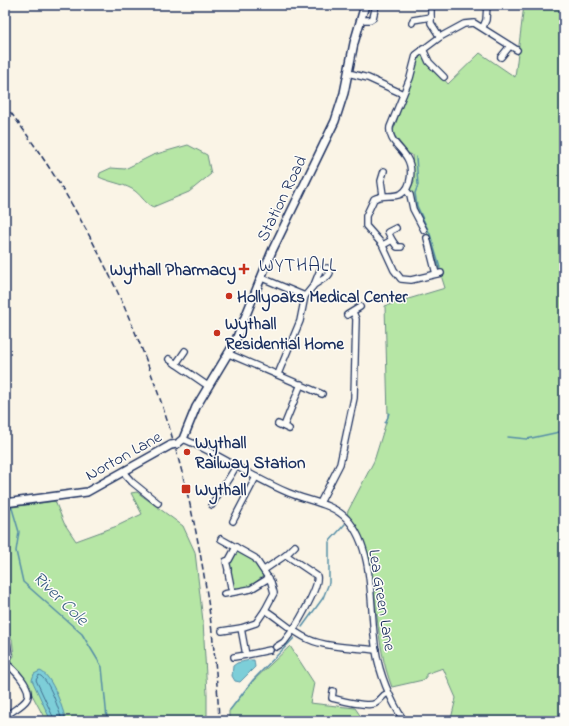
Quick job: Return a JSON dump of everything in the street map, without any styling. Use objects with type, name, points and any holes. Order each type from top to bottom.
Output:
[{"type":"street","name":"Station Road","points":[[183,439],[196,407],[229,354],[284,226],[335,120],[365,5]]},
{"type":"street","points":[[361,20],[373,18],[376,5]]},
{"type":"street","points":[[431,5],[430,17],[433,26],[440,37]]},
{"type":"street","points":[[483,27],[486,20],[487,5]]},
{"type":"street","points":[[412,23],[413,20],[430,17]]},
{"type":"street","points":[[427,238],[438,273],[411,280],[401,279],[394,270],[382,245],[368,229],[365,222],[371,203],[374,199],[383,195],[396,195],[406,190],[409,182],[408,159],[392,139],[389,132],[416,55],[440,37],[468,23],[474,23],[483,27],[517,50]]},
{"type":"street","points":[[501,58],[510,46]]},
{"type":"street","points":[[423,49],[429,62],[444,77]]},
{"type":"street","points":[[348,73],[368,78],[403,94]]},
{"type":"street","points":[[383,195],[381,181],[384,171]]},
{"type":"street","points":[[406,190],[410,195],[413,209],[424,230]]},
{"type":"street","points":[[396,228],[388,232],[397,247],[401,247]]},
{"type":"street","points":[[382,245],[392,240]]},
{"type":"street","points":[[262,278],[304,296]]},
{"type":"street","points":[[278,374],[300,321],[304,296],[314,286]]},
{"type":"street","points":[[347,316],[360,307]]},
{"type":"street","points":[[320,504],[340,464],[354,398],[356,319],[353,312]]},
{"type":"street","points":[[176,364],[185,351]]},
{"type":"street","points":[[229,354],[322,394]]},
{"type":"street","points":[[169,359],[208,386]]},
{"type":"street","points":[[284,427],[301,384]]},
{"type":"street","name":"Lea Green Lane","points":[[183,439],[289,494],[320,504],[343,515],[357,536],[366,567],[376,650],[388,693],[404,721]]},
{"type":"street","name":"Norton Lane","points":[[5,503],[81,494],[95,489],[183,439]]},
{"type":"street","points":[[212,505],[221,488],[228,481],[236,466]]},
{"type":"street","points":[[123,472],[132,482],[158,503]]},
{"type":"street","points":[[233,521],[256,477]]},
{"type":"street","points":[[221,539],[252,555],[269,578],[273,586],[274,593],[256,623],[241,628],[222,631]]},
{"type":"street","points":[[264,570],[286,555],[295,546]]},
{"type":"street","points":[[232,592],[226,561],[229,560],[236,547]]},
{"type":"street","points":[[234,657],[273,649],[284,642],[293,630],[311,597],[318,578],[315,574],[297,564],[286,555]]},
{"type":"street","points":[[224,594],[251,589],[269,578]]},
{"type":"street","points":[[264,610],[282,620],[293,630],[310,640],[376,650]]},
{"type":"street","points":[[241,628],[246,655]]},
{"type":"street","points":[[5,717],[27,699],[28,693],[11,667],[5,662],[9,655],[7,643]]},
{"type":"street","points":[[332,691],[332,698],[343,702],[372,705],[377,703],[383,695],[388,693]]},
{"type":"green space","points":[[524,5],[564,5],[564,721],[455,721],[451,719],[456,698],[443,668],[426,674],[426,678],[423,680],[392,687],[382,653],[373,583],[365,543],[356,525],[347,513],[374,461],[388,416],[385,306],[445,288],[429,237],[408,190],[414,182],[412,155],[408,153],[394,135],[393,131],[419,58],[423,54],[448,84],[480,53],[515,77]]},
{"type":"green space","points":[[188,145],[207,155],[211,174],[189,192],[153,207],[132,189],[99,177],[100,173],[111,168],[125,169],[153,155]]},
{"type":"green space","points":[[137,492],[183,526],[195,552],[203,621],[207,721],[46,721],[28,687],[9,663],[14,656],[12,639],[5,629],[5,508],[55,501],[64,523],[76,541],[117,526],[142,514],[131,493]]},
{"type":"green space","points":[[239,551],[252,558],[263,576],[251,586],[238,589],[233,586],[229,562],[236,552]]},
{"type":"green space","points":[[290,646],[314,683],[310,703],[355,708],[364,721],[229,721],[229,711],[254,680]]},
{"type":"water","points":[[254,660],[255,667],[240,682],[235,681],[232,676],[233,666],[237,663]]},
{"type":"water","points":[[40,671],[53,685],[66,721],[51,721],[32,680],[34,674]]},
{"type":"waterway","points":[[15,5],[55,8],[74,5]]},
{"type":"waterway","points":[[80,5],[83,7],[107,5]]},
{"type":"waterway","points":[[416,157],[418,185],[415,193],[417,206],[430,234],[440,268]]},
{"type":"waterway","points":[[385,423],[388,417]]},
{"type":"waterway","points":[[508,437],[527,439],[564,431]]},
{"type":"waterway","name":"River Cole","points":[[5,491],[9,500]]},
{"type":"waterway","name":"River Cole","points":[[11,505],[19,532],[16,551],[23,582],[82,634],[102,667],[107,719],[109,721]]},
{"type":"waterway","points":[[302,627],[323,598],[329,583],[329,542],[345,524]]},
{"type":"waterway","points":[[230,710],[253,680],[294,638]]},
{"type":"railway","points":[[5,105],[53,173],[94,245],[130,319],[159,396],[183,476],[201,557],[213,639],[219,721]]},
{"type":"place","name":"Wythall Pharmacy","points":[[244,269]]},
{"type":"place","name":"Hollyoaks Medical Center","points":[[229,296]]},
{"type":"place","name":"Wythall Residential Home","points":[[217,333]]},
{"type":"place","name":"Wythall Railway Station","points":[[187,452]]},
{"type":"place","name":"Wythall","points":[[186,489]]},
{"type":"district","name":"WYTHALL","points":[[298,264]]}]
